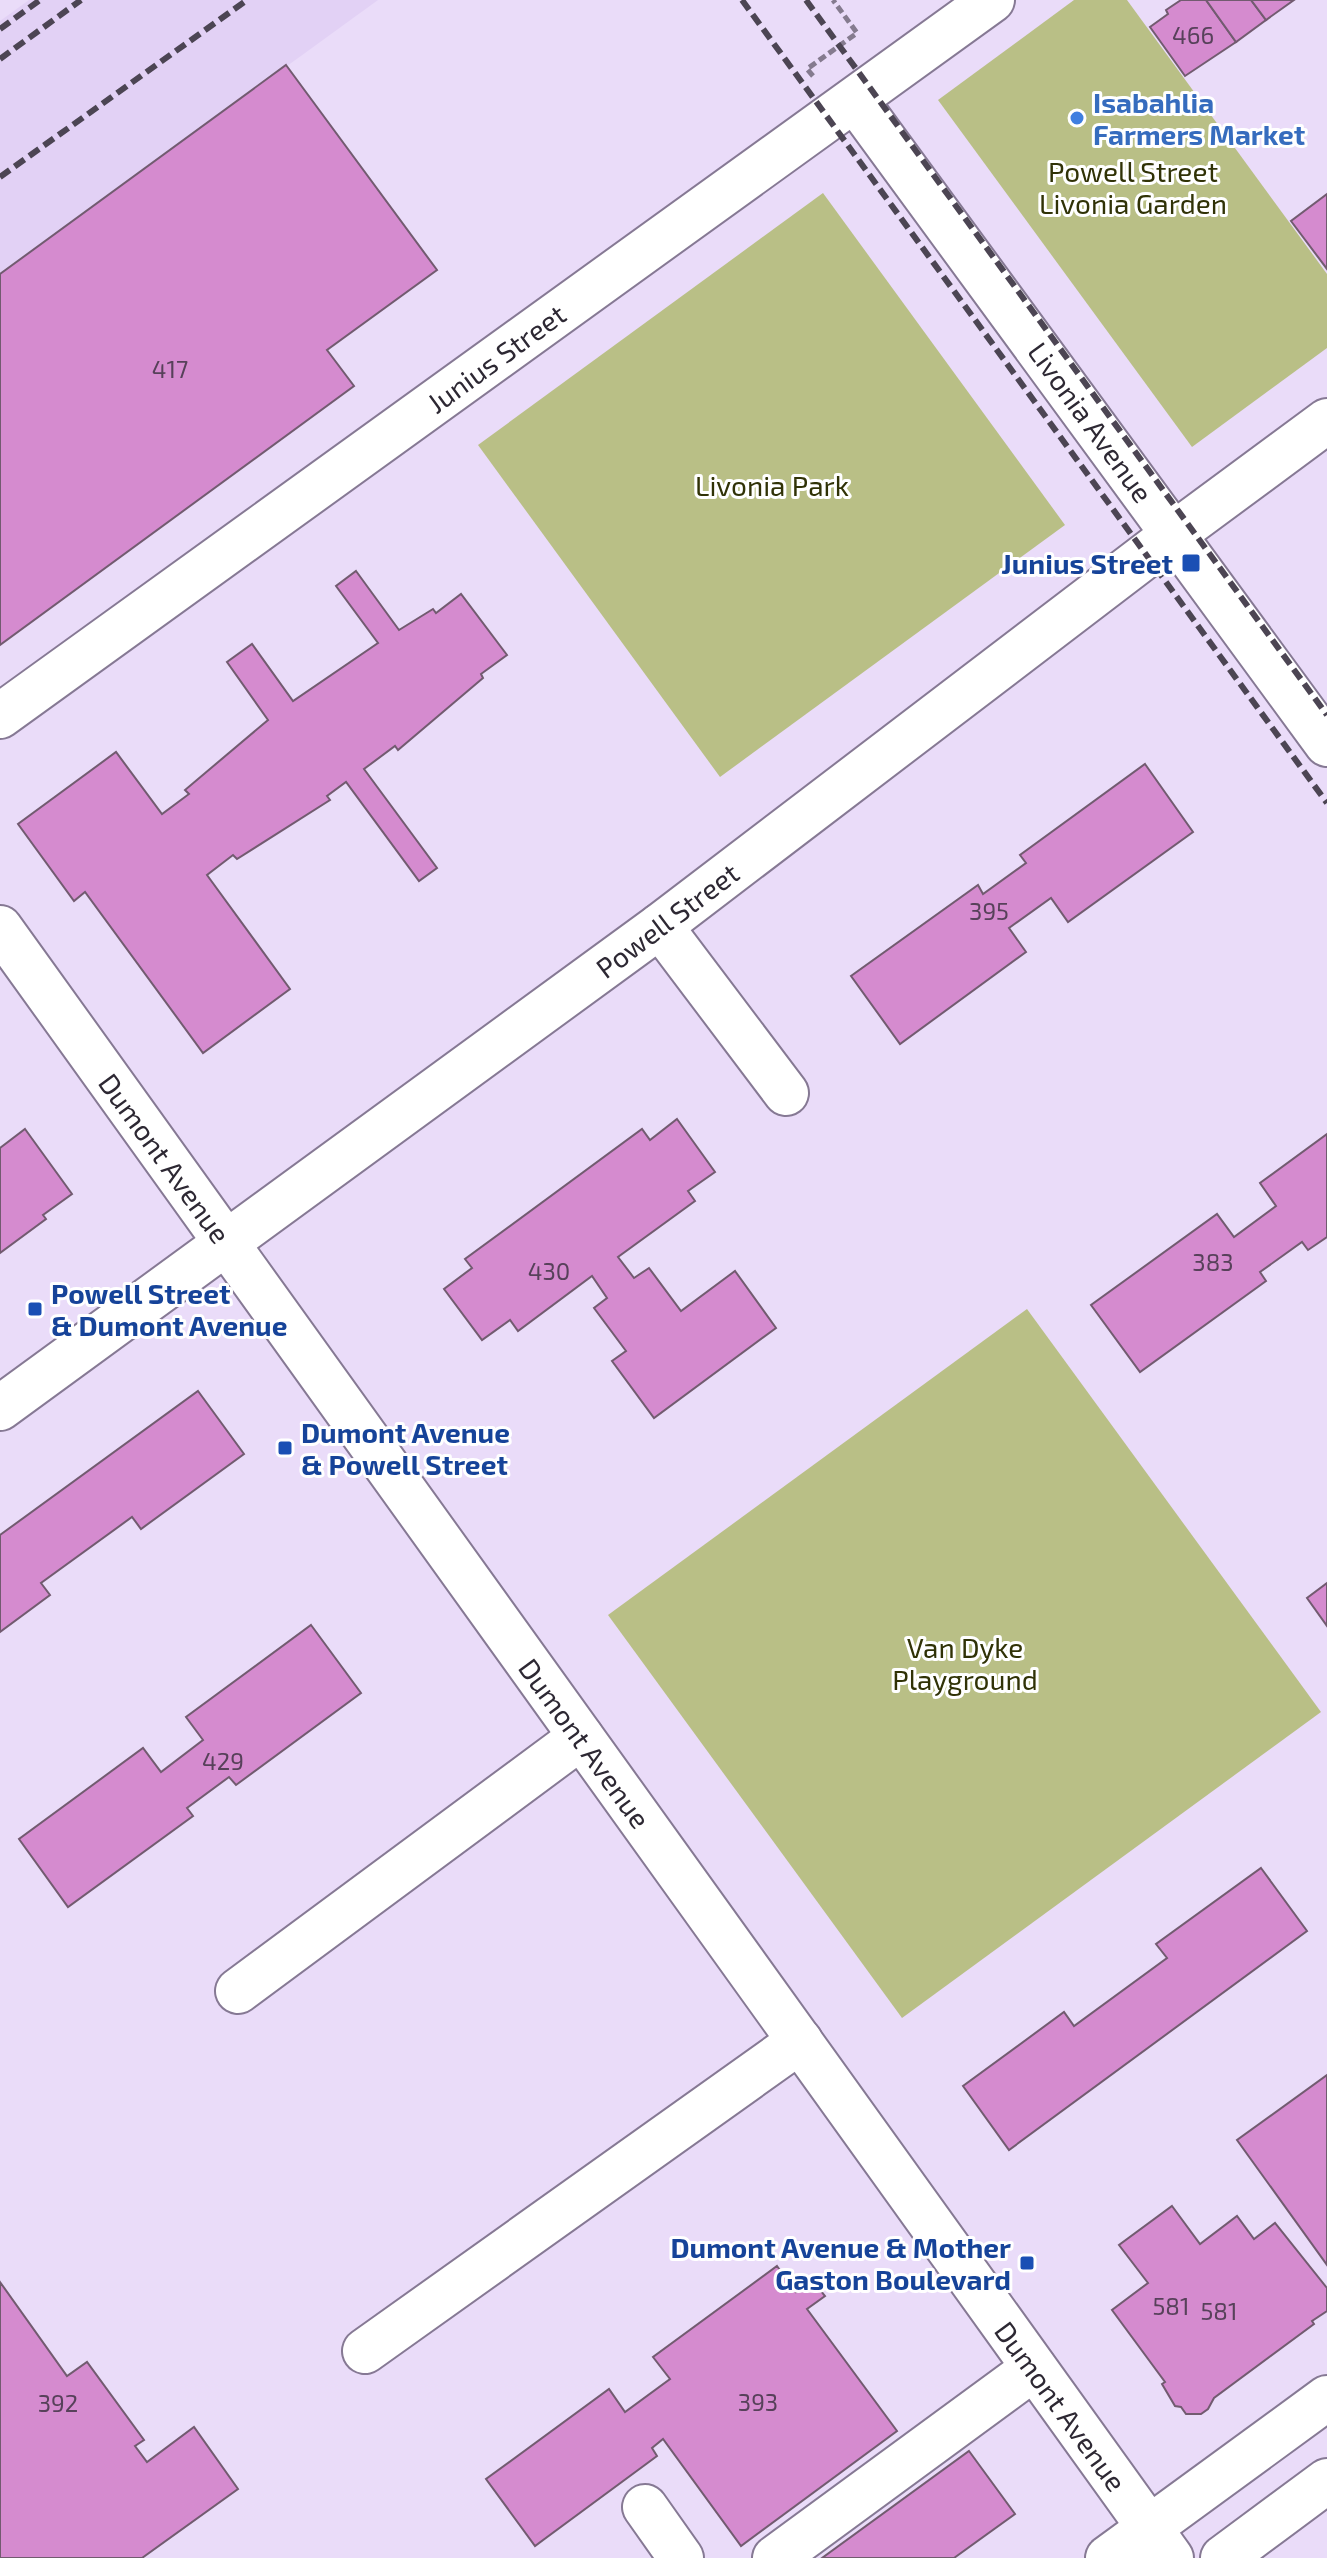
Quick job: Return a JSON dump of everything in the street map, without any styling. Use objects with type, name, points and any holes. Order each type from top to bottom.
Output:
[{"type":"street","name":"Junius Street","points":[[0,716],[992,0]]},
{"type":"street","name":"Livonia Avenue","points":[[855,100],[1327,744]]},
{"type":"street","name":"Powell Street","points":[[0,1408],[660,926],[1327,421]]},
{"type":"street","points":[[660,926],[786,1093]]},
{"type":"street","name":"Dumont Avenue","points":[[0,928],[1160,2543]]},
{"type":"street","points":[[238,1991],[581,1737]]},
{"type":"street","points":[[365,2351],[800,2041]]},
{"type":"street","points":[[775,2558],[1034,2368]]},
{"type":"street","points":[[1108,2558],[1160,2543],[1327,2398]]},
{"type":"street","points":[[1223,2558],[1327,2481]]},
{"type":"street","points":[[645,2507],[681,2558]]},
{"type":"path","points":[[813,77],[807,69],[857,33],[833,0]]},
{"type":"shaded area","points":[[29,0],[378,0],[0,274],[0,21]]},
{"type":"green space","name":"Powell Street Livonia Garden","points":[[1074,0],[1127,0],[1327,274],[1327,348],[1192,447],[938,100]]},
{"type":"green space","name":"Livonia Park","points":[[823,193],[1065,525],[720,777],[478,445]]},
{"type":"green space","name":"Van Dyke Playground","points":[[1027,1309],[1321,1712],[902,2018],[608,1615]]},
{"type":"building","points":[[1181,0],[1206,0],[1236,42],[1185,76],[1150,27]]},
{"type":"building","points":[[1206,0],[1251,0],[1266,20],[1236,42]]},
{"type":"building","points":[[1251,0],[1294,0],[1266,20]]},
{"type":"building","points":[[286,65],[437,270],[327,350],[354,386],[0,645],[0,274]]},
{"type":"building","points":[[1327,194],[1327,269],[1291,221]]},
{"type":"building","points":[[356,571],[399,630],[433,609],[436,613],[461,594],[507,655],[481,674],[483,678],[398,750],[395,746],[364,769],[437,868],[419,881],[346,782],[327,796],[330,800],[237,859],[233,855],[207,875],[290,989],[203,1053],[85,892],[74,901],[18,824],[116,752],[162,814],[189,794],[185,790],[268,720],[227,662],[252,644],[293,701],[378,643],[336,586]]},
{"type":"building","points":[[1145,764],[1193,832],[1068,922],[1051,898],[1009,928],[1026,952],[900,1044],[851,976],[978,885],[983,894],[1026,863],[1020,855]]},
{"type":"building","points":[[677,1119],[715,1172],[688,1191],[695,1201],[618,1257],[634,1278],[649,1268],[681,1311],[735,1271],[776,1328],[654,1418],[612,1361],[626,1351],[594,1308],[607,1298],[592,1276],[518,1331],[510,1320],[482,1340],[444,1289],[472,1268],[465,1259],[642,1129],[650,1140]]},
{"type":"building","points":[[25,1129],[72,1194],[43,1215],[46,1219],[0,1253],[0,1148]]},
{"type":"building","points":[[1327,1134],[1327,1237],[1308,1250],[1302,1242],[1260,1272],[1266,1281],[1140,1372],[1091,1305],[1217,1214],[1234,1237],[1276,1206],[1260,1183]]},
{"type":"building","points":[[198,1391],[244,1454],[141,1529],[132,1517],[41,1583],[50,1595],[0,1632],[0,1535]]},
{"type":"building","points":[[1327,1583],[1327,1626],[1307,1598]]},
{"type":"building","points":[[311,1625],[361,1693],[236,1785],[229,1777],[187,1808],[193,1816],[68,1907],[19,1839],[143,1748],[161,1772],[203,1740],[186,1717]]},
{"type":"building","points":[[1261,1868],[1307,1931],[1009,2150],[963,2086],[1064,2012],[1074,2026],[1167,1958],[1156,1944]]},
{"type":"building","points":[[1327,2075],[1327,2265],[1237,2140]]},
{"type":"building","points":[[1172,2206],[1200,2244],[1237,2216],[1254,2239],[1275,2223],[1327,2288],[1327,2311],[1312,2321],[1314,2324],[1214,2398],[1201,2414],[1186,2414],[1181,2407],[1175,2406],[1162,2384],[1165,2382],[1112,2310],[1148,2283],[1119,2245]]},
{"type":"building","points":[[777,2266],[796,2292],[812,2280],[825,2296],[807,2309],[897,2431],[741,2546],[663,2439],[652,2448],[657,2456],[535,2546],[486,2479],[609,2389],[625,2412],[670,2379],[653,2357]]},
{"type":"building","points":[[0,2282],[67,2376],[87,2362],[144,2440],[135,2446],[147,2462],[194,2427],[238,2489],[142,2558],[0,2558]]},
{"type":"building","points":[[969,2451],[1015,2514],[954,2558],[822,2558]]},
{"type":"railway","points":[[0,29],[40,0]]},
{"type":"railway","points":[[0,59],[81,0]]},
{"type":"railway","points":[[0,177],[247,0]]},
{"type":"railway","points":[[742,0],[1327,803]]},
{"type":"railway","points":[[806,0],[1327,715]]},
{"type":"place","name":"Isabahlia Farmers Market","points":[[1077,118]]},
{"type":"place","name":"Junius Street","points":[[1191,563]]},
{"type":"place","name":"Powell Street & Dumont Avenue","points":[[35,1309]]},
{"type":"place","name":"Dumont Avenue & Powell Street","points":[[285,1448]]},
{"type":"place","name":"Dumont Avenue & Mother Gaston Boulevard","points":[[1027,2263]]}]
